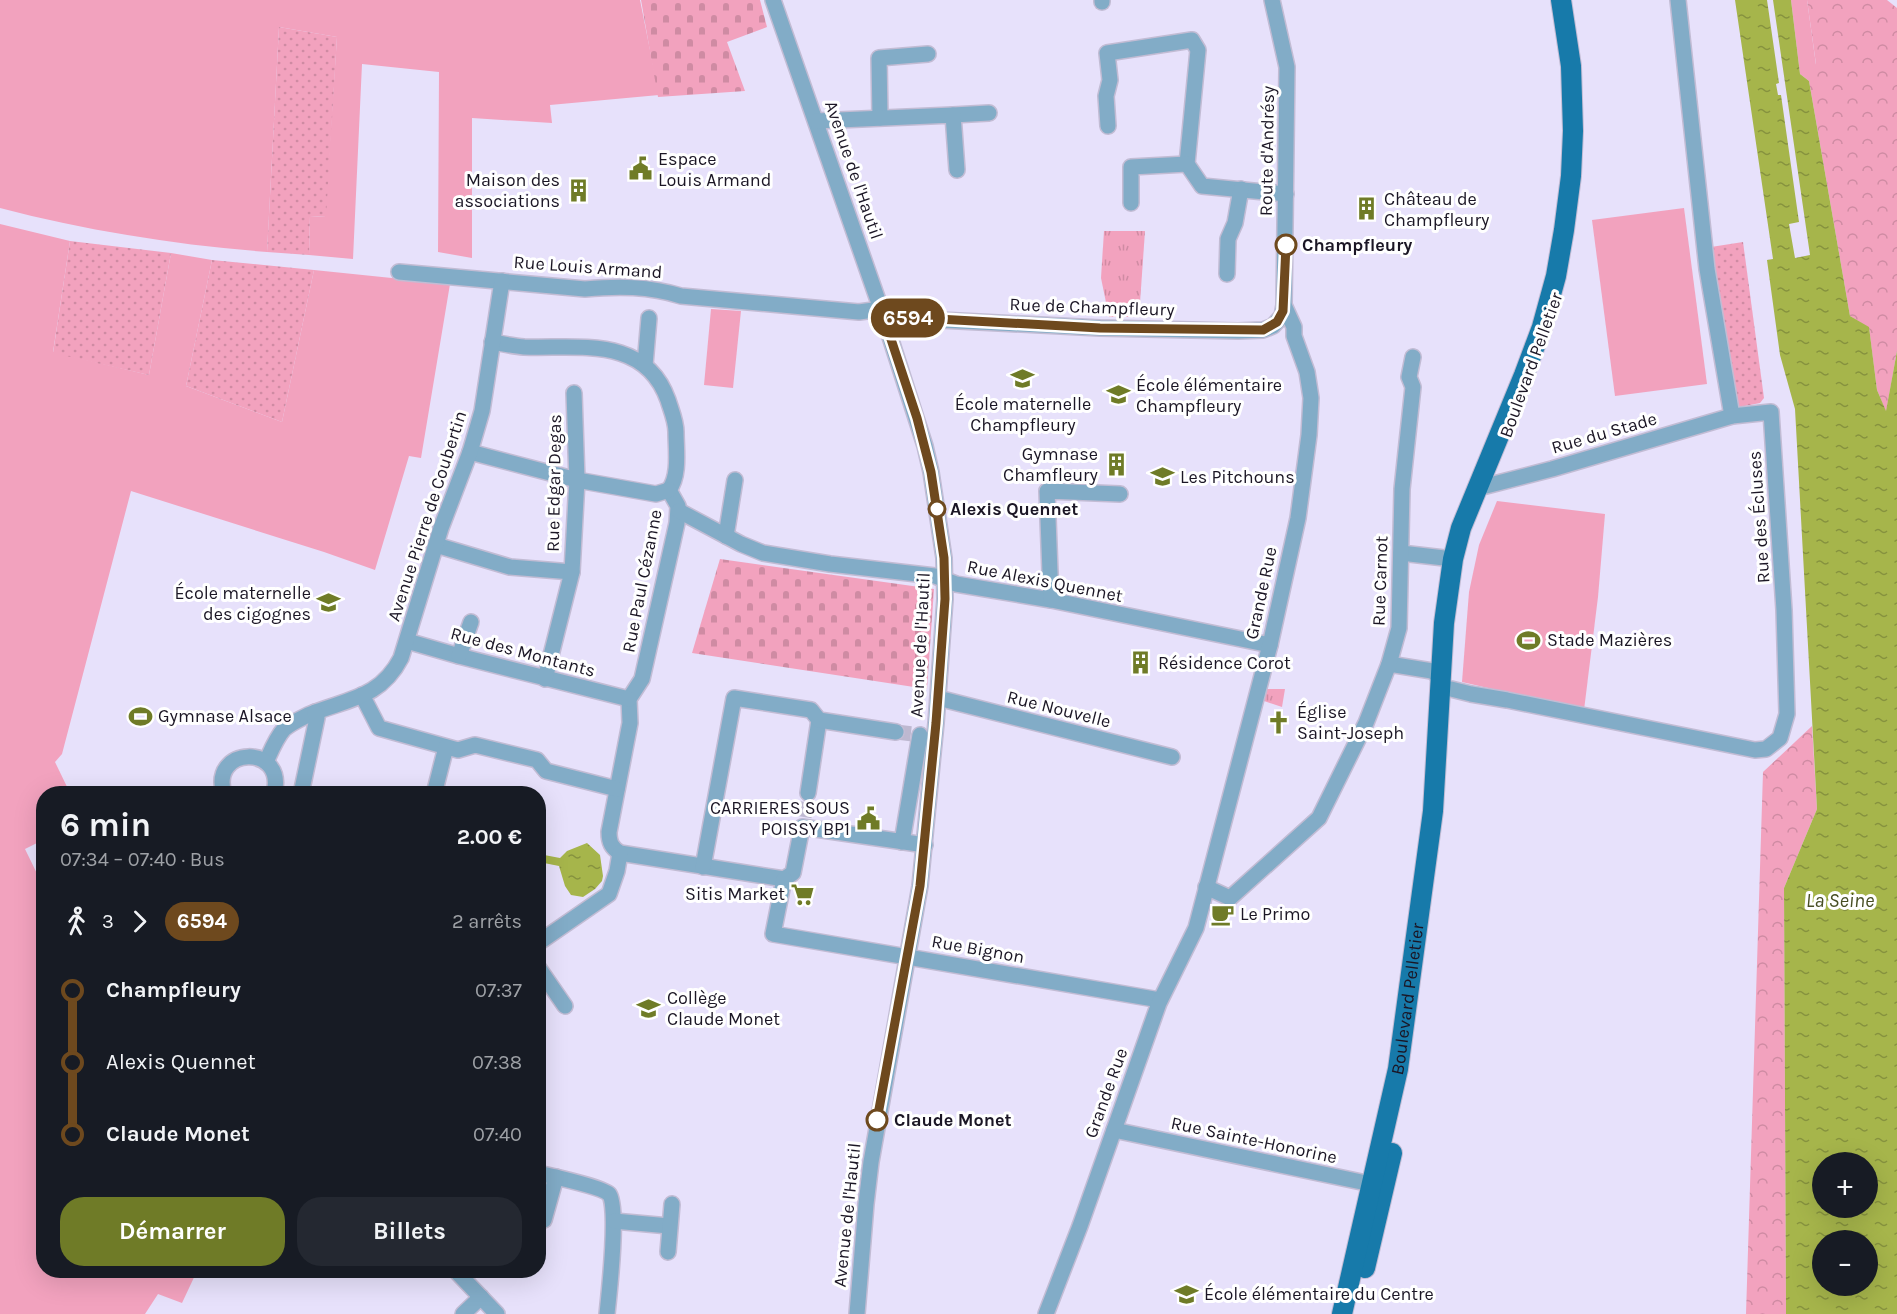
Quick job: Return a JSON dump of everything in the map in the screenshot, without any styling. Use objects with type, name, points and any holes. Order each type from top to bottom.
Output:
[{"type":"main road","name":"Boulevard Pelletier","points":[[1447,684],[1444,622],[1453,559],[1461,528],[1538,336],[1556,276],[1571,176],[1573,130],[1571,66],[1561,0]]},
{"type":"main road","name":"Boulevard Pelletier","points":[[1342,1314],[1378,1184],[1398,1124],[1430,917],[1443,811],[1447,684],[1462,560],[1486,486],[1548,328],[1572,229],[1579,130],[1579,65],[1572,0]]},
{"type":"main road","name":"Boulevard Pelletier","points":[[1354,1314],[1378,1184]]},
{"type":"street","name":"Avenue de l'Hautil","points":[[773,0],[883,314],[917,418],[931,472],[944,558],[938,698],[922,736],[902,842]]},
{"type":"street","name":"Route d'Andrésy","points":[[1272,0],[1287,67],[1284,305]]},
{"type":"street","points":[[1678,0],[1707,269],[1732,416]]},
{"type":"street","points":[[1108,126],[1106,96],[1110,80],[1107,53],[1192,40],[1198,50],[1187,164],[1202,186],[1286,194]]},
{"type":"street","points":[[880,118],[879,58],[928,54]]},
{"type":"street","points":[[816,121],[989,113]]},
{"type":"street","points":[[953,115],[957,170]]},
{"type":"street","points":[[1131,203],[1131,167],[1187,164]]},
{"type":"street","points":[[1227,274],[1228,239],[1235,223],[1241,189]]},
{"type":"street","name":"Rue Louis Armand","points":[[399,272],[585,289],[615,287],[659,289],[681,296],[883,314]]},
{"type":"street","name":"Avenue Pierre de Coubertin","points":[[266,762],[283,731],[300,718],[377,688],[393,673],[408,641],[436,545],[470,452],[482,411],[502,281]]},
{"type":"street","points":[[1263,330],[1277,322],[1282,316],[1284,305]]},
{"type":"street","name":"Grande Rue","points":[[1046,1314],[1160,1000],[1196,928],[1270,645],[1298,518],[1309,435],[1311,398],[1309,379],[1294,336],[1294,327],[1284,305]]},
{"type":"street","name":"Rue de Champfleury","points":[[883,314],[1100,328],[1285,331],[1294,336]]},
{"type":"street","points":[[645,365],[648,318]]},
{"type":"street","name":"Rue Paul Cézanne","points":[[492,342],[525,346],[593,346],[618,352],[645,365],[663,386],[676,426],[675,481],[669,490],[679,511],[642,679],[628,699]]},
{"type":"street","name":"Rue Carnot","points":[[1206,887],[1230,897],[1319,818],[1366,723],[1389,664],[1399,628],[1402,489],[1413,387],[1409,377],[1413,357]]},
{"type":"street","name":"Rue Edgar Degas","points":[[545,679],[572,572],[577,480],[574,393]]},
{"type":"street","name":"Rue des Écluses","points":[[1389,664],[1432,671],[1447,684],[1471,694],[1755,750],[1766,749],[1780,738],[1787,714],[1784,610],[1771,412],[1732,416]]},
{"type":"street","name":"Rue du Stade","points":[[1486,486],[1732,416]]},
{"type":"street","points":[[470,452],[577,480],[656,494],[669,490]]},
{"type":"street","points":[[726,536],[735,480]]},
{"type":"street","points":[[1051,600],[1047,491],[1120,494]]},
{"type":"street","name":"Rue Alexis Quennet","points":[[679,511],[763,553],[830,564],[935,576],[944,581],[1051,600],[1270,645]]},
{"type":"street","points":[[436,545],[510,567],[572,572]]},
{"type":"street","points":[[1401,553],[1453,559]]},
{"type":"street","points":[[459,656],[471,622]]},
{"type":"street","name":"Rue des Montants","points":[[408,641],[545,679],[628,699]]},
{"type":"street","points":[[362,695],[379,728],[458,750],[475,745],[537,760],[546,771],[617,789]]},
{"type":"street","points":[[703,867],[734,698],[811,710],[819,720],[896,732]]},
{"type":"street","name":"Rue Nouvelle","points":[[938,698],[1172,757]]},
{"type":"street","points":[[628,699],[630,723],[609,839],[613,848],[620,854],[784,879],[792,873],[803,822],[925,845]]},
{"type":"street","points":[[303,786],[317,718],[315,712]]},
{"type":"street","points":[[808,793],[819,720]]},
{"type":"street","name":"Avenue de l'Hautil","points":[[857,1314],[871,1162],[908,957],[925,845],[922,736]]},
{"type":"street","points":[[436,786],[446,747]]},
{"type":"street","points":[[223,786],[222,778],[231,762],[249,756],[266,762],[275,776],[274,786]]},
{"type":"street","points":[[546,937],[609,894],[620,854]]},
{"type":"street","name":"Rue Bignon","points":[[784,879],[773,934],[1160,1000]]},
{"type":"street","points":[[546,978],[566,1006]]},
{"type":"street","name":"Rue Sainte-Honorine","points":[[1114,1130],[1378,1184]]},
{"type":"street","points":[[546,1175],[609,1194],[614,1207],[614,1221],[607,1314]]},
{"type":"street","points":[[546,1213],[556,1177]]},
{"type":"street","points":[[668,1252],[672,1204]]},
{"type":"street","points":[[614,1221],[669,1226]]},
{"type":"street","points":[[463,1278],[497,1314]]},
{"type":"street","points":[[463,1314],[481,1297]]},
{"type":"green space","points":[[0,0],[640,0],[659,95],[550,105],[552,123],[472,118],[472,258],[438,252],[439,72],[362,64],[353,259],[309,255],[310,216],[325,217],[337,37],[279,27],[267,252],[166,241],[66,224],[0,208]]},
{"type":"green space","points":[[641,0],[760,0],[767,27],[727,42],[745,91],[658,97]]},
{"type":"green space","points":[[1791,0],[1807,0],[1816,65],[1809,67],[1809,81],[1800,74]]},
{"type":"green space","points":[[1807,0],[1887,0],[1897,8],[1897,351],[1886,412],[1877,390],[1869,328],[1850,316],[1809,81],[1809,66],[1816,64]]},
{"type":"green space","points":[[279,27],[337,37],[326,217],[310,216],[309,255],[267,252]]},
{"type":"green space","points":[[1684,208],[1707,384],[1615,396],[1592,220]]},
{"type":"green space","points":[[0,224],[70,241],[53,352],[149,375],[171,253],[212,260],[186,386],[282,422],[314,270],[450,284],[421,458],[409,456],[375,570],[131,491],[62,754],[55,762],[67,786],[36,786],[36,844],[25,849],[36,872],[36,1278],[194,1278],[182,1303],[158,1294],[145,1314],[0,1314]]},
{"type":"green space","points":[[1104,231],[1145,231],[1139,317],[1109,317],[1101,278]]},
{"type":"green space","points":[[70,241],[171,253],[149,375],[53,353]]},
{"type":"green space","points":[[1743,242],[1764,398],[1760,403],[1740,407],[1734,402],[1711,247]]},
{"type":"green space","points":[[212,260],[314,270],[282,422],[186,386]]},
{"type":"green space","points":[[711,309],[741,311],[733,388],[704,385]]},
{"type":"green space","name":"Stade Mazières","points":[[1497,501],[1605,514],[1598,597],[1584,710],[1462,682],[1469,592],[1479,545]]},
{"type":"green space","points":[[720,559],[934,589],[927,689],[692,653]]},
{"type":"green space","points":[[1266,689],[1285,689],[1282,707],[1264,701]]},
{"type":"green space","points":[[1812,726],[1817,809],[1784,888],[1786,1314],[1746,1314],[1763,772]]},
{"type":"water","name":"La Seine","points":[[1735,0],[1767,0],[1779,83],[1776,84],[1778,95],[1781,95],[1799,222],[1789,224],[1795,258],[1810,255],[1773,0],[1791,0],[1800,74],[1809,81],[1850,316],[1869,327],[1877,390],[1886,411],[1897,351],[1897,1314],[1786,1314],[1784,888],[1817,809],[1795,409],[1780,355],[1767,260],[1773,259]]},
{"type":"water","points":[[587,843],[600,855],[602,881],[583,897],[571,895],[565,886],[559,866],[546,863],[546,855],[560,858],[567,851]]},
{"type":"tunnel","points":[[896,732],[913,734]]},
{"type":"tunnel","points":[[804,817],[808,793]]},
{"type":"bus line","name":"6594","points":[[877,1120],[920,886],[945,599],[944,558],[931,472],[917,418],[884,318],[1100,328],[1263,330],[1273,326],[1282,316],[1286,245]]},
{"type":"place","name":"Espace Louis Armand","points":[[640,169]]},
{"type":"place","name":"Maison des associations","points":[[578,190]]},
{"type":"place","name":"Château de Champfleury","points":[[1366,209]]},
{"type":"place","name":"Champfleury","points":[[1286,245]]},
{"type":"place","name":"École maternelle Champfleury","points":[[1023,378]]},
{"type":"place","name":"École élémentaire Champfleury","points":[[1118,395]]},
{"type":"place","name":"Gymnase Chamfleury","points":[[1116,464]]},
{"type":"place","name":"Les Pitchouns","points":[[1162,477]]},
{"type":"place","name":"Alexis Quennet","points":[[937,509]]},
{"type":"place","name":"École maternelle des cigognes","points":[[329,603]]},
{"type":"place","name":"Stade Mazières","points":[[1529,640]]},
{"type":"place","name":"Résidence Corot","points":[[1140,663]]},
{"type":"place","name":"Gymnase Alsace","points":[[140,716]]},
{"type":"place","name":"Église Saint-Joseph","points":[[1279,722]]},
{"type":"place","name":"CARRIERES SOUS POISSY BP1","points":[[868,818]]},
{"type":"place","name":"Sitis Market","points":[[803,894]]},
{"type":"place","name":"Le Primo","points":[[1222,914]]},
{"type":"place","name":"Collège Claude Monet","points":[[649,1008]]},
{"type":"place","name":"Claude Monet","points":[[877,1120]]},
{"type":"place","name":"École élémentaire du Centre","points":[[1186,1294]]}]
